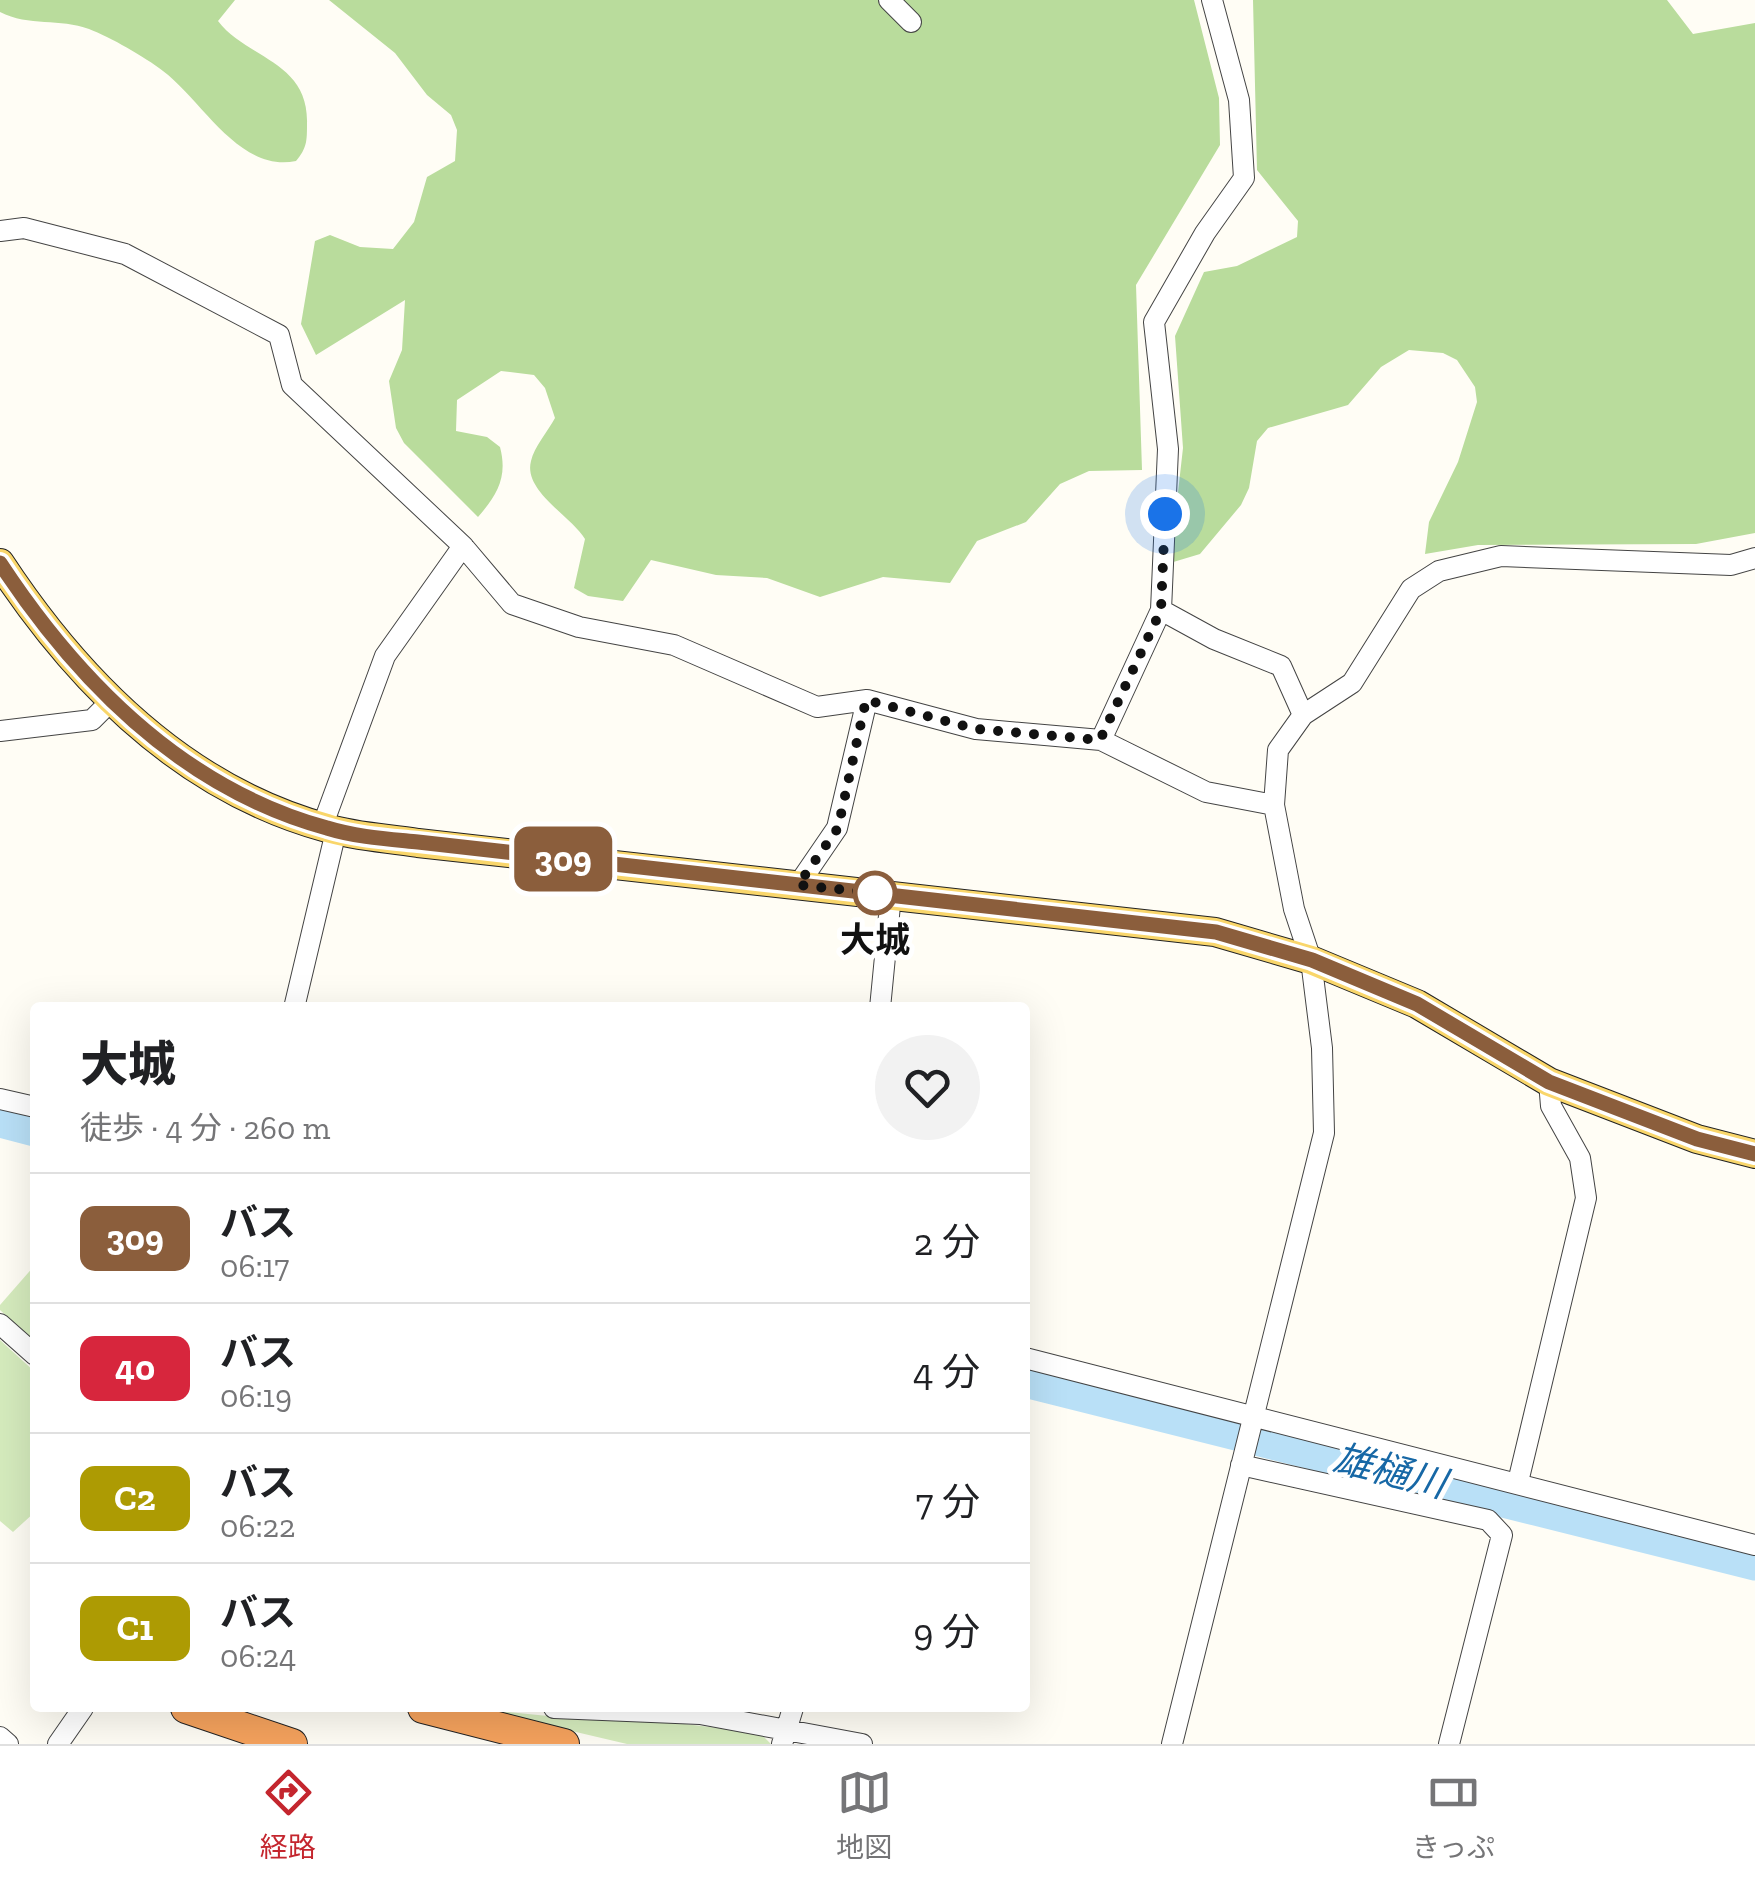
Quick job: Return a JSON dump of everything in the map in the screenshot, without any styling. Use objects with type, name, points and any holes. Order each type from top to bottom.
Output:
[{"type":"highway","points":[[198,1712],[292,1744]]},
{"type":"highway","points":[[440,1712],[564,1744]]},
{"type":"main road","points":[[0,563],[49,634],[110,702],[210,777],[329,829],[1216,932],[1312,960],[1417,1004],[1549,1082],[1697,1139],[1755,1154]]},
{"type":"street","points":[[889,0],[911,22]]},
{"type":"street","points":[[1100,740],[1161,610],[1168,449],[1154,322],[1205,232],[1244,178],[1239,100],[1212,0]]},
{"type":"street","points":[[0,231],[24,228],[125,254],[279,334],[292,385],[463,546],[512,604],[579,627],[674,645],[817,707],[866,700],[976,729],[1100,740],[1206,792],[1274,805]]},
{"type":"street","points":[[295,1002],[329,829],[385,656],[463,546]]},
{"type":"street","points":[[1172,1744],[1324,1133],[1322,1048],[1312,960],[1294,909],[1274,805],[1278,750],[1304,715],[1352,683],[1411,589],[1439,572],[1501,556],[1731,565],[1755,558]]},
{"type":"street","points":[[1161,610],[1214,639],[1281,666],[1304,715]]},
{"type":"street","points":[[798,885],[838,828],[866,700]]},
{"type":"street","points":[[0,731],[92,720],[110,702]]},
{"type":"street","points":[[881,1002],[892,895]]},
{"type":"street","points":[[1518,1482],[1586,1198],[1580,1158],[1551,1106],[1549,1082]]},
{"type":"street","points":[[0,1099],[30,1106]]},
{"type":"street","points":[[0,1324],[30,1351]]},
{"type":"street","points":[[1030,1359],[1755,1546]]},
{"type":"street","points":[[1242,1465],[1488,1520],[1502,1536],[1449,1744]]},
{"type":"street","points":[[58,1744],[80,1712]]},
{"type":"street","points":[[651,1712],[700,1714],[783,1738],[862,1744]]},
{"type":"street","points":[[783,1738],[793,1712]]},
{"type":"street","points":[[0,1737],[8,1744]]},
{"type":"green space","points":[[0,0],[235,0],[218,21],[230,34],[274,63],[298,87],[305,103],[307,124],[302,152],[296,161],[276,162],[257,156],[223,131],[163,71],[137,54],[89,29],[11,17],[0,12]]},
{"type":"green space","points":[[329,0],[1194,0],[1219,98],[1220,145],[1136,285],[1142,470],[1089,471],[1060,484],[1026,522],[977,541],[950,583],[883,577],[820,597],[767,578],[716,575],[651,560],[623,601],[588,596],[574,588],[585,539],[541,493],[530,472],[535,450],[555,418],[545,388],[534,375],[501,371],[457,400],[456,431],[487,437],[500,447],[502,458],[499,485],[478,517],[404,443],[396,428],[389,381],[402,350],[405,300],[316,355],[301,324],[315,241],[330,235],[360,247],[393,249],[414,222],[427,177],[455,161],[457,130],[451,115],[427,95],[395,53]]},
{"type":"green space","points":[[1253,0],[1667,0],[1693,34],[1755,23],[1755,533],[1696,544],[1478,545],[1425,554],[1429,522],[1458,462],[1477,402],[1475,387],[1457,360],[1443,353],[1409,350],[1381,367],[1348,405],[1268,428],[1257,441],[1249,488],[1241,505],[1200,554],[1170,563],[1183,448],[1175,336],[1204,272],[1237,266],[1297,237],[1298,221],[1257,170]]},
{"type":"green space","points":[[30,1271],[30,1337],[0,1310],[0,1305]]},
{"type":"green space","points":[[0,1340],[30,1367],[30,1517],[13,1532],[0,1521]]},
{"type":"green space","points":[[491,1712],[668,1722],[760,1733],[771,1744],[627,1744]]},
{"type":"waterway","name":"雄樋川","points":[[0,1120],[30,1128]]},
{"type":"waterway","name":"雄樋川","points":[[1030,1381],[1755,1563]]},
{"type":"bus line","name":"309","points":[[0,563],[49,634],[110,702],[150,735],[210,777],[322,827],[418,842],[1216,932],[1312,960],[1417,1004],[1549,1082],[1697,1139],[1755,1154]]},
{"type":"place","name":"大城","points":[[875,893]]},
{"type":"route","points":[[875,893],[798,885],[838,828],[866,700],[976,729],[1100,740],[1161,610],[1165,514]]}]
